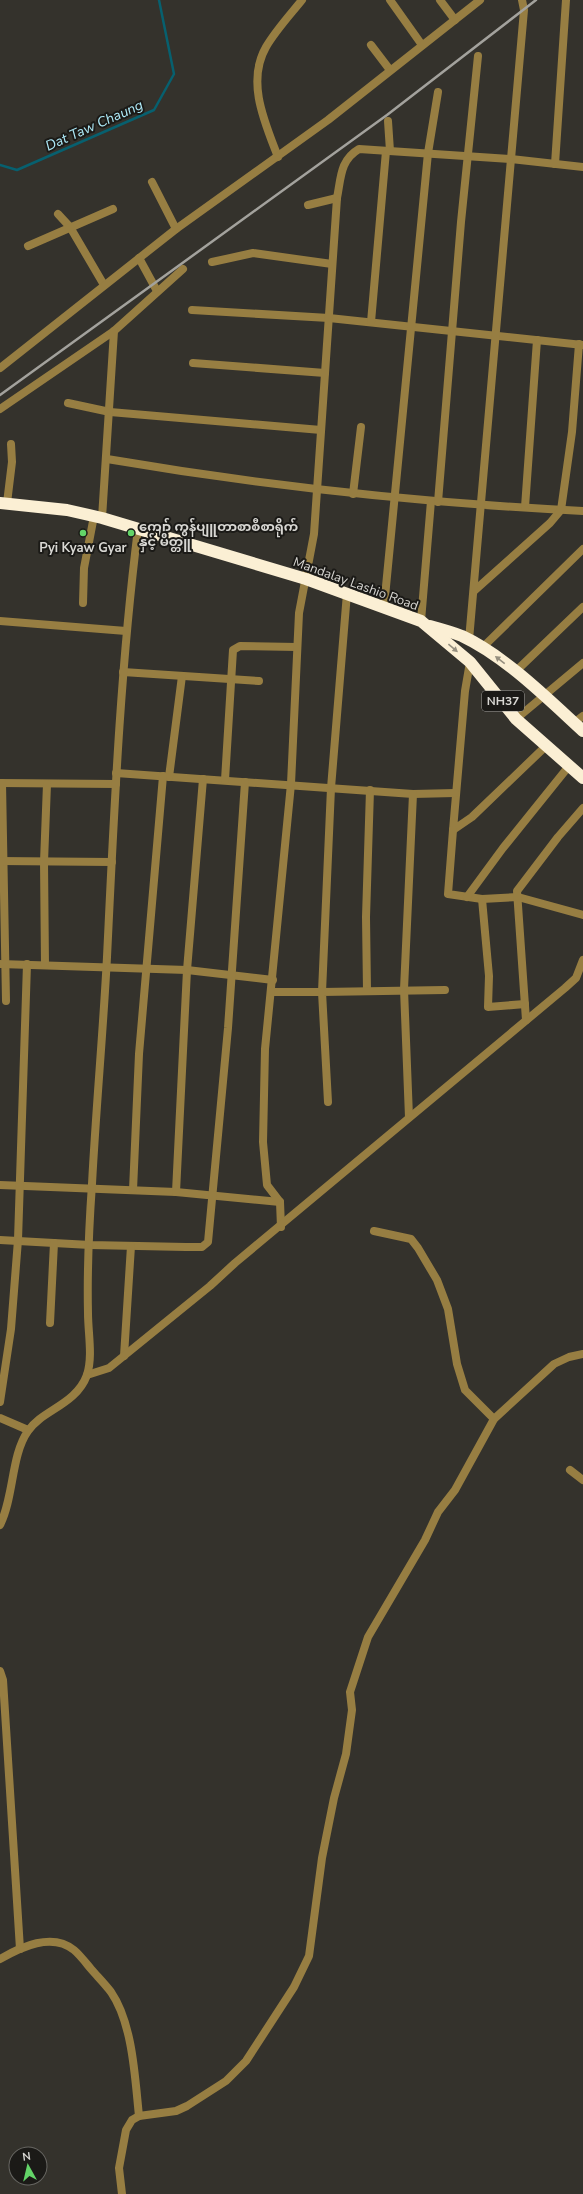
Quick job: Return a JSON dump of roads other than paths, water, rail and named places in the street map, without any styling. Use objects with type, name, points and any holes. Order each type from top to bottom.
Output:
[{"type":"highway","name":"Mandalay Lashio Road","points":[[3,503],[67,510],[98,517],[306,579],[422,622]]},
{"type":"highway","name":"NH37","points":[[422,622],[483,647],[580,723]]},
{"type":"highway","name":"NH37","points":[[422,622],[470,662],[516,719],[583,778]]},
{"type":"street","points":[[278,157],[261,111],[257,78],[266,47],[302,0]]},
{"type":"street","points":[[390,0],[422,45]]},
{"type":"street","points":[[440,0],[455,20]]},
{"type":"street","points":[[0,368],[176,229],[278,157],[480,0]]},
{"type":"street","points":[[469,640],[524,10],[522,0]]},
{"type":"street","points":[[555,164],[566,0]]},
{"type":"street","points":[[371,45],[390,70]]},
{"type":"street","points":[[422,622],[453,332],[467,156],[478,56]]},
{"type":"street","points":[[384,607],[413,327],[428,153],[438,92]]},
{"type":"street","points":[[371,322],[388,151],[388,121]]},
{"type":"street","points":[[281,1227],[280,1202],[267,1185],[263,1142],[264,1049],[272,992],[291,784],[299,613],[314,534],[337,198],[344,163],[349,155],[359,150],[428,153],[583,167]]},
{"type":"street","points":[[152,182],[176,229]]},
{"type":"street","points":[[308,205],[337,198]]},
{"type":"street","points":[[28,246],[113,209]]},
{"type":"street","points":[[58,214],[70,227],[104,285]]},
{"type":"street","points":[[212,262],[253,253],[332,264]]},
{"type":"street","points":[[139,258],[157,291]]},
{"type":"street","points":[[0,409],[114,330],[183,269]]},
{"type":"street","points":[[192,310],[328,318],[581,345],[572,432],[561,510],[550,524],[474,591]]},
{"type":"street","points":[[83,603],[84,568],[98,517],[107,459],[114,330]]},
{"type":"street","points":[[525,507],[537,340]]},
{"type":"street","points":[[193,364],[324,374]]},
{"type":"street","points":[[68,403],[110,412],[321,430]]},
{"type":"street","points":[[353,494],[360,427]]},
{"type":"street","points":[[3,503],[12,462],[11,444]]},
{"type":"street","points":[[107,459],[214,477],[353,494],[435,502],[583,511]]},
{"type":"street","points":[[0,1525],[17,1460],[28,1430],[70,1399],[81,1386],[87,1375],[89,1363],[88,1310],[92,1187],[106,967],[116,774],[126,631],[138,529]]},
{"type":"street","points":[[483,647],[583,548]]},
{"type":"street","points":[[328,1102],[322,992],[331,788],[347,593]]},
{"type":"street","points":[[514,672],[583,607]]},
{"type":"street","points":[[0,621],[126,631]]},
{"type":"street","points":[[225,780],[233,650],[240,646],[297,648]]},
{"type":"street","points":[[470,662],[464,691],[448,894],[482,899],[518,897],[583,915]]},
{"type":"street","points":[[516,719],[583,663]]},
{"type":"street","points":[[123,672],[259,682]]},
{"type":"street","points":[[133,1190],[139,1054],[147,968],[166,777],[182,676]]},
{"type":"street","points":[[453,830],[472,817],[546,746]]},
{"type":"street","points":[[467,897],[503,848],[569,766]]},
{"type":"street","points":[[116,774],[291,784],[413,794],[455,793]]},
{"type":"street","points":[[176,1192],[187,970],[203,779]]},
{"type":"street","points":[[0,1240],[90,1245],[202,1247],[208,1242],[228,1028],[230,976],[245,782]]},
{"type":"street","points":[[6,1001],[3,964],[1,783],[116,784]]},
{"type":"street","points":[[45,965],[44,862],[47,784]]},
{"type":"street","points":[[367,991],[366,917],[370,790]]},
{"type":"street","points":[[409,1117],[404,989],[413,794]]},
{"type":"street","points":[[526,1020],[517,890],[558,837],[583,808]]},
{"type":"street","points":[[2,861],[112,862]]},
{"type":"street","points":[[482,899],[489,976],[488,1007],[525,1004]]},
{"type":"street","points":[[87,1375],[109,1368],[281,1227],[409,1117],[576,978],[583,960]]},
{"type":"street","points":[[3,964],[187,970],[273,980]]},
{"type":"street","points":[[0,1402],[11,1329],[18,1240],[27,964]]},
{"type":"street","points":[[272,992],[404,989],[445,990]]},
{"type":"street","points":[[0,1185],[92,1187],[176,1192],[280,1202]]},
{"type":"street","points":[[374,1231],[411,1239],[418,1248],[437,1280],[448,1309],[454,1333],[456,1358],[464,1390],[494,1419]]},
{"type":"street","points":[[50,1323],[54,1243]]},
{"type":"street","points":[[124,1356],[131,1246]]},
{"type":"street","points":[[122,2194],[119,2168],[126,2130],[132,2120],[139,2116],[176,2111],[187,2106],[226,2081],[246,2061],[294,1987],[309,1956],[322,1858],[334,1798],[346,1754],[352,1710],[350,1692],[368,1637],[425,1540],[438,1512],[454,1490],[494,1419],[554,1364],[568,1357],[583,1354]]},
{"type":"street","points":[[0,1418],[28,1430]]},
{"type":"street","points":[[570,1470],[583,1480]]},
{"type":"street","points":[[0,1671],[3,1680],[10,1772],[20,1949]]},
{"type":"street","points":[[0,1959],[20,1949],[40,1943],[55,1942],[74,1950],[111,1992],[118,2006],[133,2053],[139,2116]]},
{"type":"waterway","name":"Dat Taw Chaung","points":[[0,165],[17,170],[154,110],[174,74],[159,0]]},
{"type":"railway","points":[[0,395],[387,115],[536,0]]},
{"type":"place","name":"Pyi Kyaw Gyar","points":[[83,533]]},
{"type":"place","name":"ကျော် ကွန်ပျူတာစာစီစာရိုက် နှင့် မိတ္တူ","points":[[131,533]]}]
